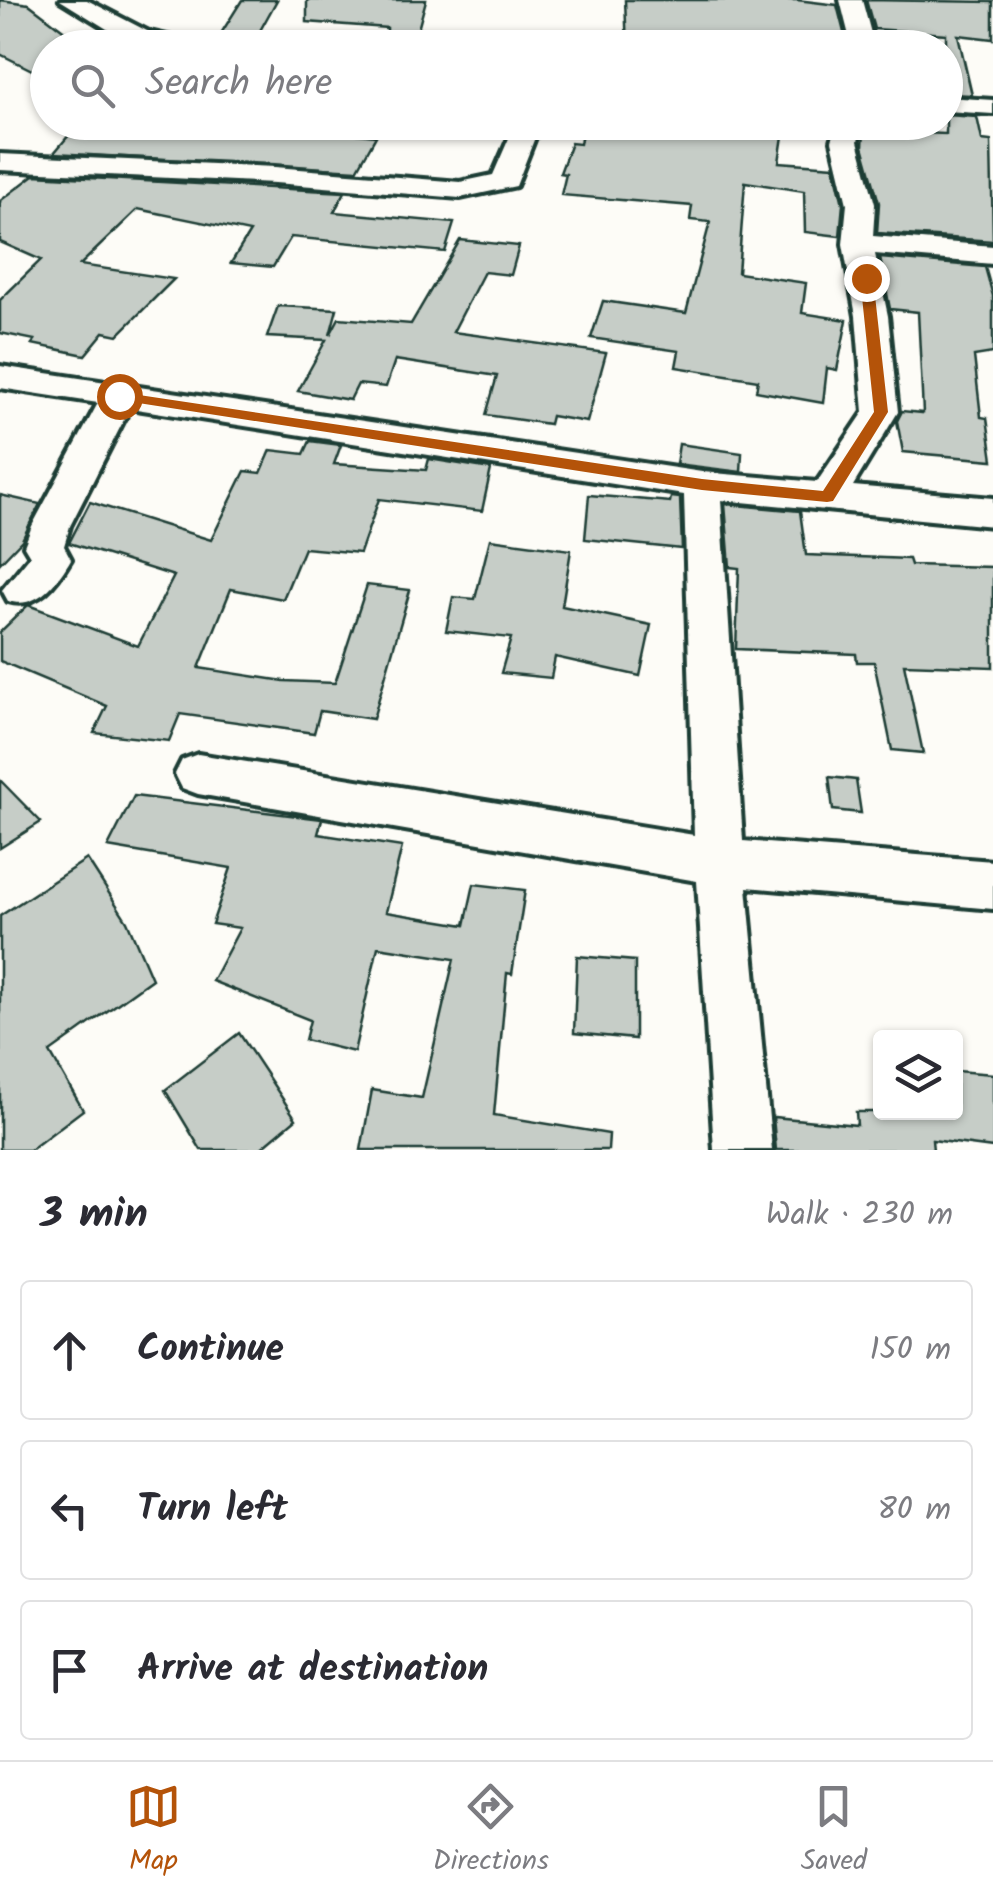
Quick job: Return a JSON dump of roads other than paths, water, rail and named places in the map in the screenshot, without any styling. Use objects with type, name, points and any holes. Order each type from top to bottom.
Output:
[{"type":"street","points":[[70,0],[124,30]]},
{"type":"street","points":[[852,0],[860,30]]},
{"type":"street","points":[[963,105],[993,107]]},
{"type":"street","points":[[0,162],[275,175],[460,190],[506,180],[506,158],[521,140]]},
{"type":"street","points":[[827,497],[881,412],[866,278],[858,244],[861,204],[845,140]]},
{"type":"street","points":[[858,244],[993,255]]},
{"type":"street","points":[[0,376],[702,484],[993,512]]},
{"type":"street","points":[[22,590],[51,559],[44,546],[51,526],[119,396]]},
{"type":"street","points":[[702,484],[720,862],[743,1150]]},
{"type":"street","points":[[198,774],[720,862],[993,885]]}]
